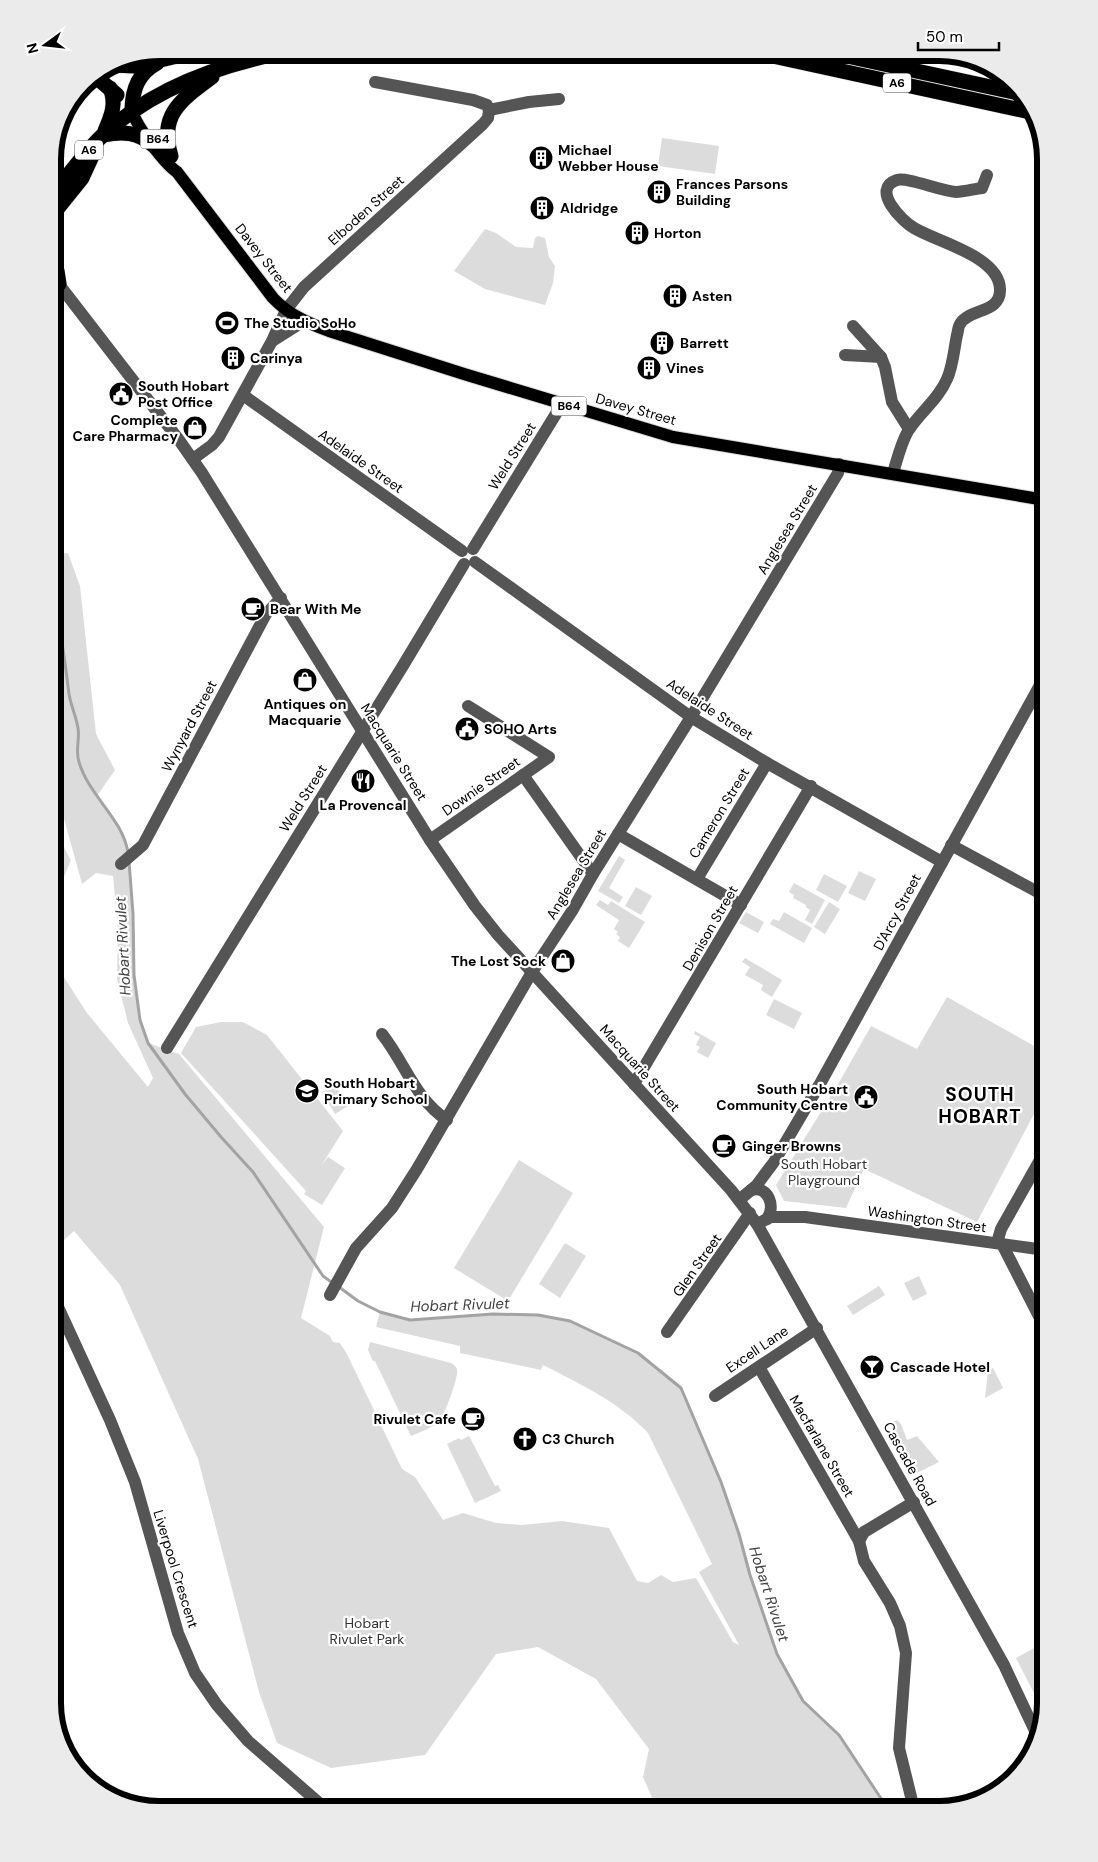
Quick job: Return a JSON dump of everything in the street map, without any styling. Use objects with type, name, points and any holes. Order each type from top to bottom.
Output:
[{"type":"highway","points":[[131,66],[158,61]]},
{"type":"highway","points":[[132,111],[133,92],[138,79],[152,66],[161,61]]},
{"type":"highway","name":"A6","points":[[61,185],[102,136],[132,111],[180,84],[244,61]]},
{"type":"highway","name":"A6","points":[[796,61],[1024,110]]},
{"type":"highway","name":"A6","points":[[870,61],[1010,91]]},
{"type":"highway","points":[[172,156],[166,136],[168,121],[171,115],[183,100],[232,64]]},
{"type":"highway","name":"Davey Street","points":[[100,80],[132,111]]},
{"type":"highway","points":[[61,204],[82,178],[113,110],[113,96],[110,88]]},
{"type":"highway","points":[[102,136],[117,132],[131,133],[153,145]]},
{"type":"main road","name":"Davey Street","points":[[132,111],[135,121],[168,164],[177,172],[251,270],[286,310],[304,321],[353,339],[673,437],[1037,498]]},
{"type":"main road","name":"Davey Street","points":[[132,111],[143,119],[172,156],[177,172]]},
{"type":"street","points":[[375,82],[473,100],[487,105],[490,110],[529,102],[559,99]]},
{"type":"street","name":"Elboden Street","points":[[193,458],[216,442],[272,341],[286,310],[304,287],[483,124],[488,118],[490,110]]},
{"type":"street","points":[[893,473],[909,429],[939,394],[948,378],[960,324],[968,316],[990,308],[998,300],[1000,290],[998,279],[989,268],[967,252],[912,227],[888,203],[887,189],[892,183],[903,179],[932,188],[957,192],[965,191],[982,188],[988,174]]},
{"type":"street","name":"Macquarie Street","points":[[61,286],[193,458],[430,840],[475,906],[532,972],[750,1213]]},
{"type":"street","name":"Elboden Street","points":[[272,341],[304,321]]},
{"type":"street","points":[[853,326],[881,357],[885,367],[892,402],[909,429]]},
{"type":"street","points":[[845,355],[881,357]]},
{"type":"street","name":"Adelaide Street","points":[[243,395],[691,717],[767,763],[811,786],[942,862]]},
{"type":"street","name":"Weld Street","points":[[167,1048],[562,404]]},
{"type":"street","name":"Anglesea Street","points":[[330,1295],[356,1248],[392,1208],[447,1120],[532,972],[572,912],[593,874],[691,717],[838,473],[839,464]]},
{"type":"street","name":"Wynyard Street","points":[[121,864],[143,845],[266,614],[281,598]]},
{"type":"street","name":"D'Arcy Street","points":[[739,1200],[751,1190],[774,1162],[854,1023],[1037,692]]},
{"type":"street","name":"Downie Street","points":[[430,840],[549,757],[468,706]]},
{"type":"street","name":"Cameron Street","points":[[697,879],[767,763]]},
{"type":"street","points":[[523,775],[593,874]]},
{"type":"street","name":"Denison Street","points":[[634,1084],[811,786]]},
{"type":"street","points":[[618,834],[741,904]]},
{"type":"street","points":[[951,845],[1037,891]]},
{"type":"street","points":[[382,1034],[421,1096],[435,1112],[447,1120]]},
{"type":"street","name":"D'Arcy Street","points":[[770,1199],[769,1181],[774,1162]]},
{"type":"street","points":[[1037,1167],[1003,1226],[1000,1244],[1037,1312]]},
{"type":"street","points":[[751,1190],[762,1190],[770,1199],[771,1208],[762,1221]]},
{"type":"street","name":"Washington Street","points":[[770,1199],[775,1206],[804,1217]]},
{"type":"street","name":"Cascade Road","points":[[750,1213],[762,1221],[817,1328],[1004,1664],[1033,1727]]},
{"type":"street","name":"Glen Street","points":[[667,1332],[750,1213]]},
{"type":"street","name":"Washington Street","points":[[762,1221],[773,1217],[804,1217],[1037,1249]]},
{"type":"street","name":"Liverpool Crescent","points":[[61,1315],[110,1420],[134,1482],[178,1633],[195,1673],[216,1705],[248,1741],[317,1801]]},
{"type":"street","name":"Excell Lane","points":[[715,1396],[817,1328]]},
{"type":"street","name":"Macfarlane Street","points":[[759,1367],[859,1541],[864,1560],[890,1603],[900,1626],[906,1653],[899,1748],[912,1801]]},
{"type":"street","points":[[859,1541],[864,1532],[914,1502]]},
{"type":"green space","points":[[662,138],[719,146],[715,174],[658,166]]},
{"type":"green space","points":[[485,229],[496,233],[516,247],[533,248],[535,238],[538,236],[545,238],[549,257],[555,266],[553,283],[545,305],[485,289],[454,271]]},
{"type":"green space","name":"Hobart Rivulet Park","points":[[61,553],[68,553],[80,586],[96,734],[115,770],[97,796],[120,829],[127,846],[135,983],[142,1023],[148,1043],[179,1054],[324,1227],[301,1318],[330,1336],[333,1342],[340,1343],[402,1469],[415,1477],[443,1520],[463,1513],[496,1523],[522,1525],[562,1521],[609,1528],[637,1581],[648,1583],[661,1575],[673,1582],[696,1578],[733,1642],[739,1645],[699,1572],[712,1564],[648,1433],[637,1422],[598,1394],[543,1365],[541,1370],[460,1353],[460,1346],[376,1327],[380,1312],[410,1320],[493,1314],[538,1315],[570,1321],[638,1353],[681,1388],[721,1482],[777,1654],[803,1701],[839,1735],[883,1801],[654,1801],[643,1777],[649,1749],[596,1679],[538,1647],[496,1654],[425,1755],[331,1768],[277,1743],[259,1692],[198,1459],[120,1285],[74,1231],[61,1243],[61,973],[87,1013],[148,1087],[153,1078],[128,1023],[117,979],[118,931],[113,876],[96,873],[82,884],[63,815],[61,821]]},
{"type":"green space","name":"Hobart Rivulet Park","points":[[61,838],[71,860],[61,884]]},
{"type":"green space","points":[[619,856],[625,860],[609,888],[623,897],[619,903],[598,891]]},
{"type":"green space","points":[[859,871],[876,879],[865,901],[848,893]]},
{"type":"green space","points":[[824,874],[847,886],[838,902],[816,890]]},
{"type":"green space","points":[[794,883],[825,900],[812,924],[805,920],[810,910],[806,905],[793,898],[794,895],[789,892]]},
{"type":"green space","points":[[636,887],[652,896],[641,915],[625,906]]},
{"type":"green space","points":[[600,900],[608,905],[611,901],[645,922],[629,948],[618,941],[620,937],[614,929],[619,920],[596,905]]},
{"type":"green space","points":[[829,902],[840,909],[825,934],[814,927]]},
{"type":"green space","points":[[746,912],[764,922],[758,933],[739,923]]},
{"type":"green space","points":[[784,912],[812,928],[804,943],[770,924],[773,919],[779,921]]},
{"type":"green space","points":[[745,958],[782,980],[772,997],[761,990],[763,985],[745,975],[750,967],[742,962]]},
{"type":"green space","name":"South Hobart Playground","points":[[947,997],[1037,1048],[1037,1108],[977,1222],[864,1169],[846,1208],[784,1201],[776,1185],[871,1026],[917,1049]]},
{"type":"green space","points":[[774,999],[802,1013],[794,1029],[766,1015]]},
{"type":"green space","points":[[221,1022],[243,1022],[267,1035],[343,1131],[321,1166],[328,1157],[345,1168],[322,1205],[304,1194],[306,1191],[181,1053],[196,1027]]},
{"type":"green space","points":[[695,1031],[716,1043],[708,1058],[697,1052],[700,1047],[696,1045],[700,1037],[694,1034]]},
{"type":"green space","points":[[335,1085],[348,1106],[335,1114],[322,1092]]},
{"type":"green space","points":[[519,1160],[573,1193],[508,1301],[454,1268]]},
{"type":"green space","points":[[565,1243],[586,1256],[560,1298],[539,1284]]},
{"type":"green space","points":[[919,1276],[927,1294],[913,1301],[904,1283]]},
{"type":"green space","points":[[879,1286],[885,1295],[853,1315],[847,1306]]},
{"type":"green space","points":[[370,1342],[451,1363],[456,1367],[456,1380],[445,1411],[439,1421],[426,1430],[411,1436],[368,1350]]},
{"type":"green space","points":[[993,1368],[1003,1388],[985,1398],[988,1371]]},
{"type":"green space","points":[[897,1420],[901,1424],[907,1440],[917,1436],[939,1462],[917,1473],[890,1423]]},
{"type":"green space","points":[[469,1436],[495,1486],[498,1485],[501,1491],[475,1503],[447,1444],[459,1438],[461,1440]]},
{"type":"green space","points":[[1037,1646],[1037,1699],[1016,1658]]},
{"type":"waterway","name":"Hobart Rivulet","points":[[61,637],[70,698],[78,728],[77,754],[79,762],[90,786],[119,828],[128,852]]},
{"type":"waterway","name":"Hobart Rivulet","points":[[129,861],[133,914],[134,975],[140,1020],[148,1043],[185,1094],[253,1172],[323,1276],[334,1284]]},
{"type":"waterway","name":"Hobart Rivulet","points":[[339,1287],[358,1301],[380,1312],[410,1320],[493,1314],[538,1315],[570,1321],[638,1353],[681,1388],[721,1482],[777,1654],[803,1701],[839,1735],[883,1801]]},
{"type":"place","name":"Michael Webber House","points":[[541,158]]},
{"type":"place","name":"Frances Parsons Building","points":[[659,192]]},
{"type":"place","name":"Aldridge","points":[[542,208]]},
{"type":"place","name":"Horton","points":[[637,233]]},
{"type":"place","name":"Asten","points":[[675,296]]},
{"type":"place","name":"The Studio SoHo","points":[[227,323]]},
{"type":"place","name":"Barrett","points":[[662,343]]},
{"type":"place","name":"Carinya","points":[[233,358]]},
{"type":"place","name":"Vines","points":[[649,368]]},
{"type":"place","name":"South Hobart Post Office","points":[[121,394]]},
{"type":"place","name":"Complete Care Pharmacy","points":[[195,428]]},
{"type":"place","name":"Bear With Me","points":[[253,609]]},
{"type":"place","name":"Antiques on Macquarie","points":[[305,680]]},
{"type":"place","name":"SOHO Arts","points":[[467,729]]},
{"type":"place","name":"La Provencal","points":[[363,781]]},
{"type":"place","name":"The Lost Sock","points":[[563,961]]},
{"type":"place","name":"South Hobart Primary School","points":[[307,1091]]},
{"type":"place","name":"South Hobart Community Centre","points":[[866,1097]]},
{"type":"place","name":"Ginger Browns","points":[[724,1146]]},
{"type":"place","name":"Cascade Hotel","points":[[872,1367]]},
{"type":"place","name":"Rivulet Cafe","points":[[473,1419]]},
{"type":"place","name":"C3 Church","points":[[525,1439]]},
{"type":"district","name":"SOUTH HOBART","points":[[980,1105]]}]
